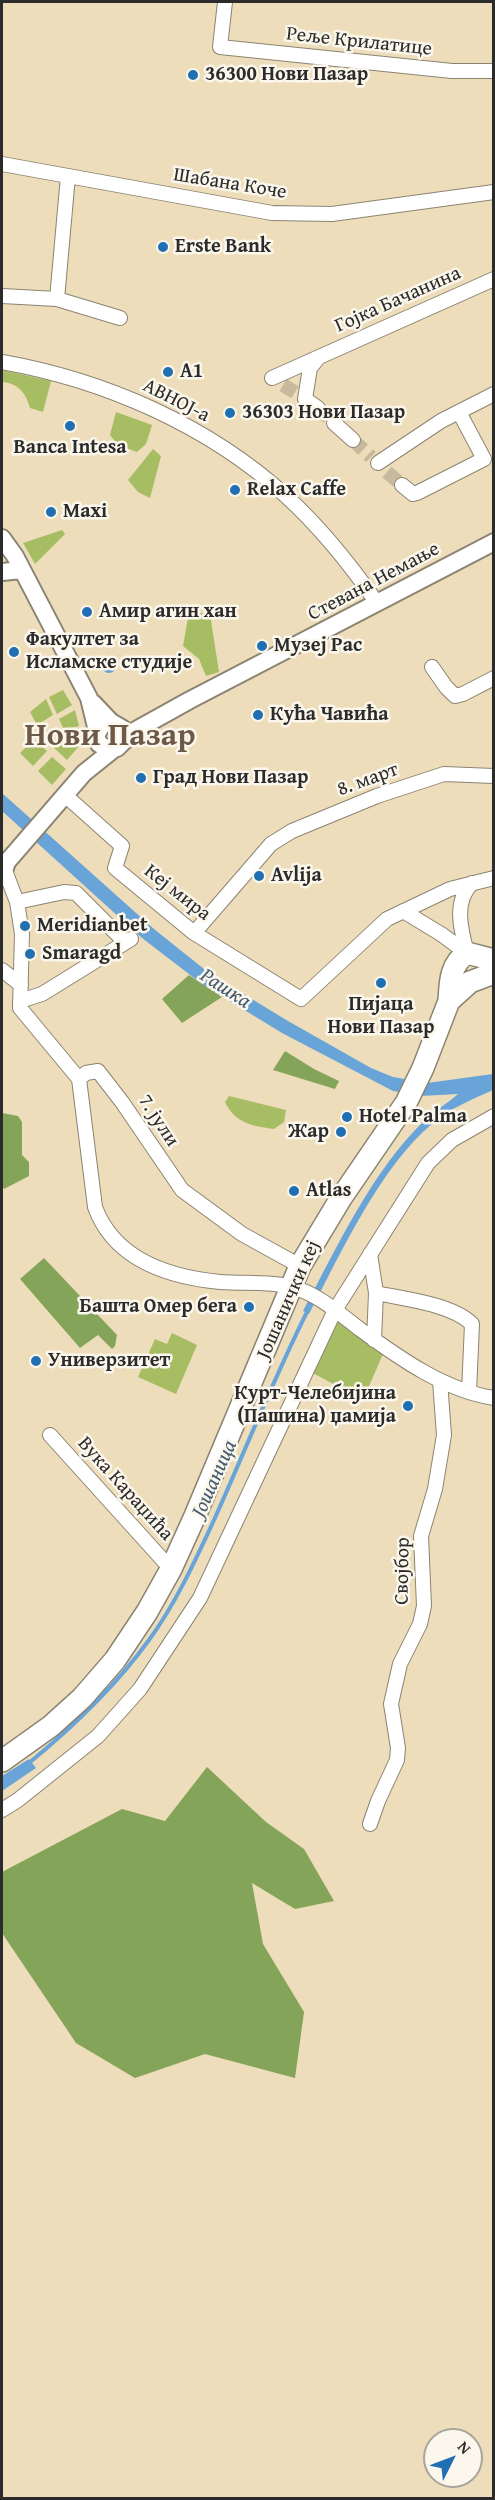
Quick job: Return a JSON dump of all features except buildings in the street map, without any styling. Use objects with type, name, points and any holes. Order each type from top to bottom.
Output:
[{"type":"main road","points":[[450,1001],[451,977],[461,957],[467,953],[494,960]]},
{"type":"main road","points":[[450,1001],[470,982],[494,974]]},
{"type":"main road","name":"Јошанички кеј","points":[[2,1761],[51,1726],[94,1684],[115,1660],[134,1632],[171,1569],[298,1289],[300,1266],[341,1197],[406,1103],[450,1001]]},
{"type":"street","name":"Реље Крилатице","points":[[225,2],[220,47],[421,68],[494,71]]},
{"type":"street","name":"Шабана Коче","points":[[2,164],[265,213],[332,214],[494,192]]},
{"type":"street","points":[[57,299],[68,176]]},
{"type":"street","name":"Гојка Бачанина","points":[[278,381],[319,357],[494,279]]},
{"type":"street","points":[[2,296],[57,299],[120,318]]},
{"type":"street","name":"Гојка Бачанина","points":[[318,408],[302,397],[310,368],[319,357]]},
{"type":"street","name":"АВНОЈ-а","points":[[2,362],[60,373],[128,398],[222,448],[275,486],[300,509],[336,548],[377,603]]},
{"type":"street","points":[[379,464],[441,421],[494,394]]},
{"type":"street","points":[[402,485],[413,494],[417,494],[484,459],[459,412]]},
{"type":"street","points":[[334,423],[353,440]]},
{"type":"street","points":[[2,538],[22,570],[106,729],[102,747],[118,746]]},
{"type":"street","name":"Стевана Немање","points":[[145,724],[494,542]]},
{"type":"street","points":[[2,572],[22,570]]},
{"type":"street","points":[[432,667],[455,696],[494,678]]},
{"type":"street","points":[[106,729],[145,724]]},
{"type":"street","points":[[84,773],[145,724]]},
{"type":"street","points":[[106,729],[124,734],[118,746]]},
{"type":"street","points":[[106,729],[84,773],[50,815],[4,864],[17,902],[22,934],[20,1008],[79,1079],[95,1207],[102,1224],[113,1239],[135,1258],[171,1272],[218,1282],[298,1289],[335,1310],[374,1340],[440,1381],[494,1398]]},
{"type":"street","name":"8. март","points":[[194,933],[272,844],[292,831],[378,796],[444,774],[494,777]]},
{"type":"street","name":"Кеј мира","points":[[66,796],[122,846],[115,868],[194,933],[301,999],[381,924],[403,911]]},
{"type":"street","points":[[403,911],[432,896],[494,878]]},
{"type":"street","points":[[467,953],[459,914],[464,891],[472,883]]},
{"type":"street","points":[[17,902],[64,892],[76,893],[128,941],[42,993],[20,1001]]},
{"type":"street","points":[[403,911],[467,953]]},
{"type":"street","points":[[2,970],[21,985]]},
{"type":"street","name":"7. јули","points":[[79,1079],[86,1073],[98,1071],[182,1190],[243,1234],[300,1266]]},
{"type":"street","points":[[2,1810],[18,1800],[98,1736],[140,1689],[200,1598],[335,1310],[428,1163],[452,1140],[494,1116]]},
{"type":"street","points":[[370,1254],[376,1293],[374,1340]]},
{"type":"street","points":[[376,1293],[424,1303],[464,1315],[472,1324],[469,1392]]},
{"type":"street","name":"Својбор","points":[[370,1824],[397,1760],[398,1748],[391,1704],[400,1664],[420,1624],[424,1606],[421,1536],[435,1490],[444,1435],[440,1381]]},
{"type":"street","name":"Вука Караџића","points":[[50,1435],[171,1569]]},
{"type":"green space","points":[[2,370],[51,381],[43,412],[30,408],[24,393],[13,384],[2,382]]},
{"type":"green space","points":[[116,412],[152,425],[146,444],[137,452],[118,445],[110,435]]},
{"type":"green space","points":[[153,449],[161,456],[150,498],[138,492],[128,480]]},
{"type":"green space","points":[[62,530],[65,534],[35,564],[23,543]]},
{"type":"green space","points":[[189,612],[210,614],[219,672],[206,676],[199,659],[183,646]]},
{"type":"green space","points":[[63,690],[72,705],[57,714],[49,697]]},
{"type":"green space","points":[[46,699],[53,715],[37,725],[30,712]]},
{"type":"green space","points":[[75,710],[79,726],[64,730],[59,719]]},
{"type":"green space","points":[[81,732],[79,746],[67,760],[54,748],[61,736]]},
{"type":"green space","points":[[32,741],[47,751],[33,766],[20,753]]},
{"type":"green space","points":[[52,757],[66,769],[52,785],[38,771]]},
{"type":"green space","points":[[189,975],[222,997],[182,1023],[162,999]]},
{"type":"green space","points":[[285,1051],[339,1081],[335,1089],[273,1070]]},
{"type":"green space","points":[[229,1096],[286,1110],[284,1122],[274,1129],[245,1122],[229,1109],[225,1102]]},
{"type":"green space","points":[[2,1113],[18,1116],[22,1122],[22,1155],[29,1162],[29,1176],[4,1189],[2,1185]]},
{"type":"green space","points":[[44,1258],[117,1335],[115,1346],[112,1349],[98,1335],[80,1348],[20,1279]]},
{"type":"green space","points":[[338,1322],[383,1354],[363,1400],[311,1372]]},
{"type":"green space","points":[[172,1333],[197,1345],[176,1394],[138,1377],[155,1339],[167,1344]]},
{"type":"green space","points":[[207,1767],[266,1822],[304,1849],[334,1901],[295,1909],[252,1883],[263,1944],[304,2012],[295,2078],[205,2054],[135,2078],[76,2043],[2,1933],[2,1872],[122,1809],[165,1821]]},
{"type":"water","points":[[109,659],[114,661],[116,666],[114,671],[109,673],[104,671],[102,666],[104,661]]},
{"type":"water","name":"Рашка","points":[[2,793],[154,929],[209,973],[288,1021],[371,1068],[393,1077],[427,1083],[493,1074],[493,1090],[462,1104],[433,1123],[396,1163],[348,1238],[309,1314],[303,1311],[357,1210],[389,1161],[426,1119],[458,1094],[421,1096],[393,1091],[282,1033],[202,984],[142,938],[2,811]]},
{"type":"water","points":[[29,1759],[36,1768],[2,1791],[2,1776]]},
{"type":"waterway","name":"Јошаница","points":[[29,1763],[62,1735],[108,1690],[149,1640],[168,1611],[207,1535],[309,1308]]},
{"type":"tunnel","points":[[283,385],[298,394]]},
{"type":"tunnel","points":[[318,408],[334,423]]},
{"type":"tunnel","points":[[353,440],[371,457]]},
{"type":"tunnel","points":[[387,472],[402,485]]},
{"type":"place","name":"36300 Нови Пазар","points":[[193,75]]},
{"type":"place","name":"Erste Bank","points":[[163,247]]},
{"type":"place","name":"A1","points":[[168,372]]},
{"type":"place","name":"36303 Нови Пазар","points":[[230,413]]},
{"type":"place","name":"Banca Intesa","points":[[70,426]]},
{"type":"place","name":"Relax Caffe","points":[[235,490]]},
{"type":"place","name":"Maxi","points":[[51,512]]},
{"type":"place","name":"Амир агин хан","points":[[87,612]]},
{"type":"place","name":"Музеј Рас","points":[[262,646]]},
{"type":"place","name":"Факултет за Исламске студије","points":[[14,652]]},
{"type":"place","name":"Кућа Чавића","points":[[258,715]]},
{"type":"place","name":"Град Нови Пазар","points":[[141,778]]},
{"type":"place","name":"Avlija","points":[[259,876]]},
{"type":"place","name":"Meridianbet","points":[[25,926]]},
{"type":"place","name":"Smaragd","points":[[30,954]]},
{"type":"place","name":"Пијаца Нови Пазар","points":[[381,983]]},
{"type":"place","name":"Hotel Palma","points":[[347,1117]]},
{"type":"place","name":"Жар","points":[[341,1132]]},
{"type":"place","name":"Atlas","points":[[294,1191]]},
{"type":"place","name":"Башта Омер бега","points":[[249,1307]]},
{"type":"place","name":"Универзитет","points":[[36,1361]]},
{"type":"place","name":"Курт-Челебијина (Пашина) џамија","points":[[408,1406]]},
{"type":"district","name":"Нови Пазар","points":[[110,737]]}]
